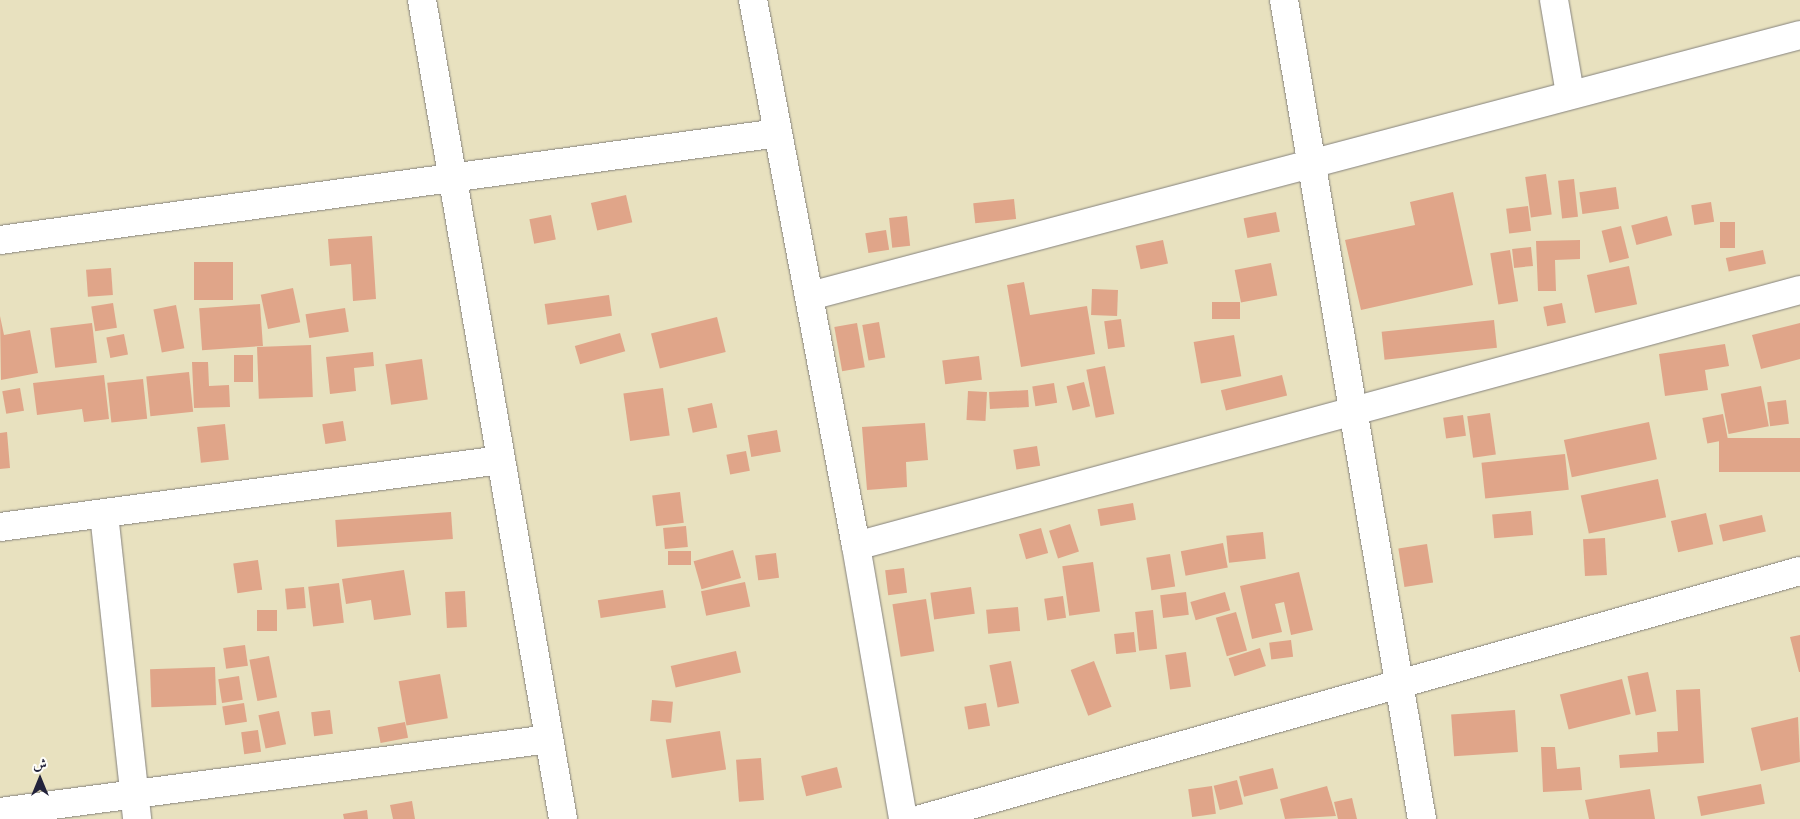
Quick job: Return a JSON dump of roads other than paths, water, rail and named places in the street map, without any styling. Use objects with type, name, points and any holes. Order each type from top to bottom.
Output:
[{"type":"street","points":[[422,0],[563,819]]},
{"type":"street","points":[[753,0],[856,546],[903,819]]},
{"type":"street","points":[[1284,0],[1422,819]]},
{"type":"street","points":[[1554,0],[1570,94]]},
{"type":"street","points":[[810,296],[1312,161],[1800,35]]},
{"type":"street","points":[[0,240],[778,134]]},
{"type":"street","points":[[856,546],[1800,290]]},
{"type":"street","points":[[0,527],[501,460]]},
{"type":"street","points":[[104,514],[136,807]]},
{"type":"street","points":[[921,819],[1800,571]]},
{"type":"street","points":[[0,812],[136,807],[549,739]]}]
